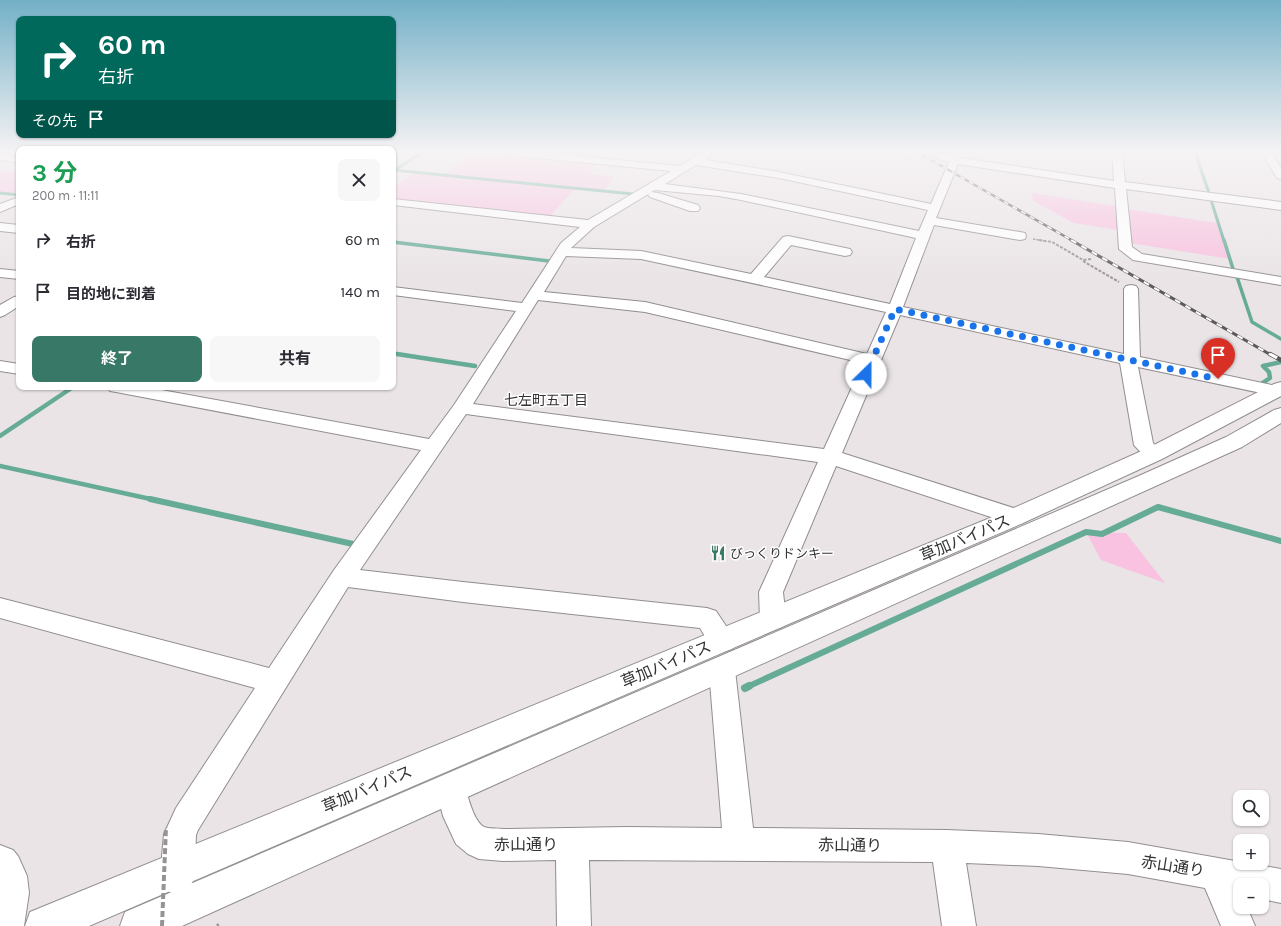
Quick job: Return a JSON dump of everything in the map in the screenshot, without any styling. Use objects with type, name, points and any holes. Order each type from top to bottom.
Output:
[{"type":"main road","name":"草加バイパス","points":[[44,926],[1015,517],[1279,398]]},
{"type":"main road","name":"草加バイパス","points":[[139,926],[169,918],[451,789],[1234,442],[1279,398]]},
{"type":"main road","points":[[0,863],[7,869],[11,891],[5,926]]},
{"type":"street","points":[[169,918],[178,869],[180,834],[187,819],[274,681],[342,577],[461,408],[566,246],[590,224],[638,195]]},
{"type":"street","points":[[663,195],[694,208]]},
{"type":"street","points":[[731,195],[1020,236]]},
{"type":"street","points":[[844,195],[929,222]]},
{"type":"street","points":[[773,620],[771,592],[832,457],[895,309],[940,195]]},
{"type":"street","points":[[1121,195],[1126,249],[1138,257],[1281,281]]},
{"type":"street","points":[[1198,195],[1281,206]]},
{"type":"street","points":[[0,208],[16,201]]},
{"type":"street","points":[[396,202],[590,224]]},
{"type":"street","points":[[0,227],[16,229]]},
{"type":"street","points":[[755,279],[788,240],[845,252]]},
{"type":"street","points":[[562,252],[641,255],[1130,359],[1279,398]]},
{"type":"street","points":[[0,273],[16,276]]},
{"type":"street","points":[[1131,289],[1130,359],[1144,445],[1154,454]]},
{"type":"street","points":[[396,291],[529,302],[645,307],[872,360]]},
{"type":"street","points":[[0,312],[16,302]]},
{"type":"street","points":[[0,366],[16,369]]},
{"type":"street","points":[[132,390],[435,446]]},
{"type":"street","points":[[461,408],[832,457],[1015,517]]},
{"type":"street","points":[[342,577],[463,592],[707,618],[723,641]]},
{"type":"street","points":[[0,608],[274,681]]},
{"type":"street","points":[[722,670],[739,844]]},
{"type":"street","name":"赤山通り","points":[[451,789],[466,833],[479,843],[503,845],[739,844],[947,846],[1038,850],[1128,858],[1281,886]]},
{"type":"street","points":[[572,844],[574,926]]},
{"type":"street","points":[[947,846],[959,926]]},
{"type":"street","points":[[1215,873],[1238,926]]},
{"type":"path","points":[[1020,236],[1052,242],[1131,289]]},
{"type":"path","points":[[1083,260],[1091,259]]},
{"type":"path","points":[[166,827],[169,918]]},
{"type":"shaded area","points":[[396,195],[569,195],[550,216],[396,199]]},
{"type":"shaded area","points":[[1032,195],[1046,195],[1115,206],[1118,230],[1074,223],[1033,201]]},
{"type":"shaded area","points":[[1127,209],[1217,223],[1230,259],[1130,243]]},
{"type":"shaded area","points":[[1086,532],[1126,533],[1165,583],[1101,560]]},
{"type":"waterway","points":[[1211,200],[1224,241]]},
{"type":"waterway","points":[[1224,240],[1234,272]]},
{"type":"waterway","points":[[396,242],[549,261]]},
{"type":"waterway","points":[[1237,277],[1252,322],[1281,339]]},
{"type":"waterway","points":[[396,354],[401,355]]},
{"type":"waterway","points":[[397,354],[401,355]]},
{"type":"waterway","points":[[401,355],[475,366]]},
{"type":"waterway","points":[[1261,384],[1270,378],[1269,372],[1263,366],[1281,362]]},
{"type":"waterway","points":[[0,436],[69,390]]},
{"type":"waterway","points":[[0,466],[155,500]]},
{"type":"waterway","points":[[150,499],[353,544]]},
{"type":"waterway","points":[[747,687],[1086,532],[1102,534],[1158,507],[1281,541]]},
{"type":"railway","points":[[993,195],[1073,241]]},
{"type":"railway","points":[[1071,240],[1271,355]]},
{"type":"railway","points":[[1270,354],[1281,360]]},
{"type":"place","name":"びっくりドンキー","points":[[718,553]]},
{"type":"district","name":"七左町五丁目","points":[[546,400]]},
{"type":"route","points":[[866,374],[895,309],[1128,358],[1218,379]]}]
